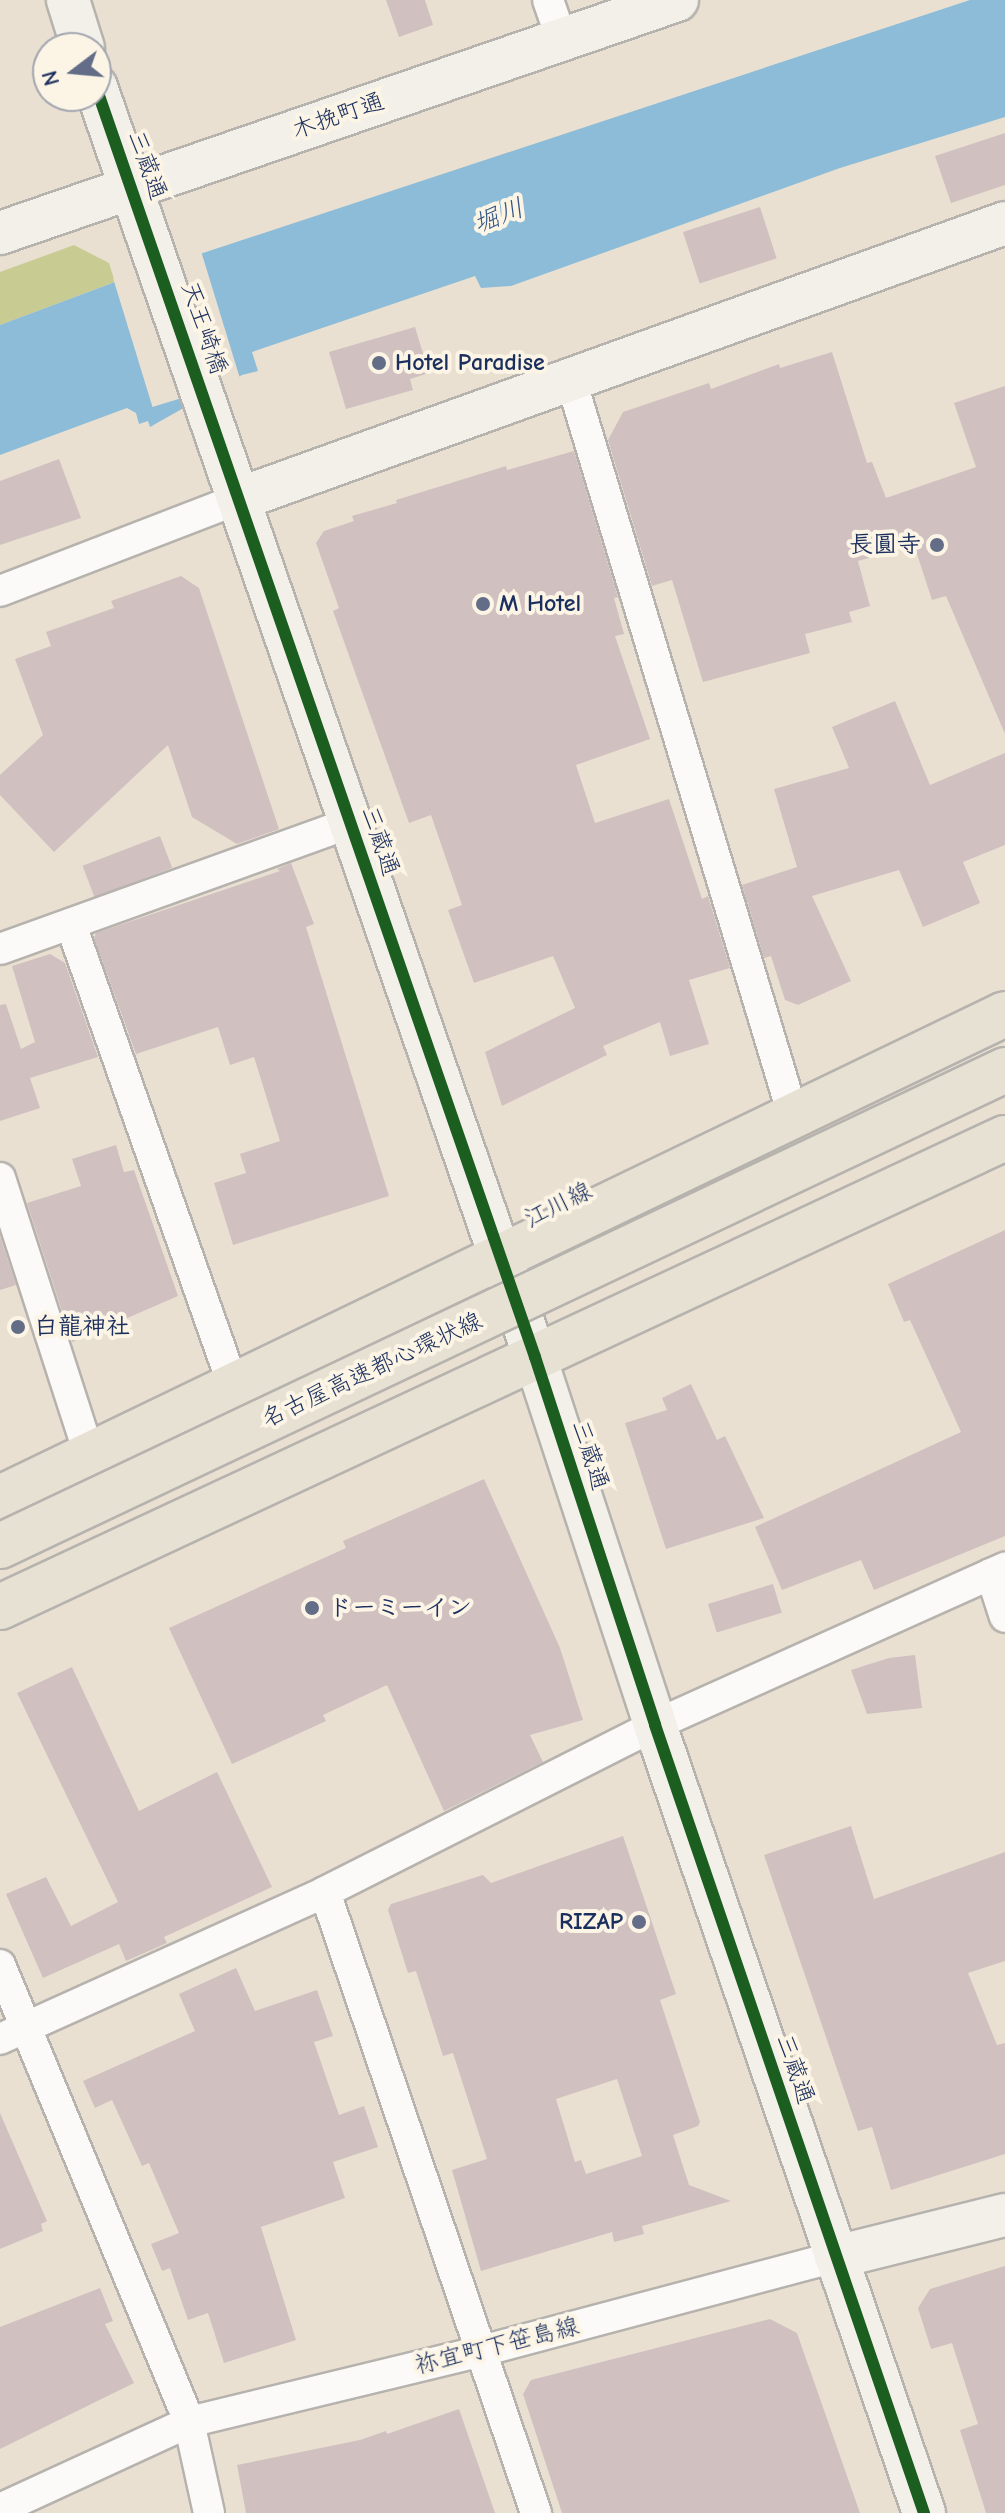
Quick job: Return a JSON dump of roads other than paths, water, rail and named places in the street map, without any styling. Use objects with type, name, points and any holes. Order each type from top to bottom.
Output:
[{"type":"main road","name":"江川線","points":[[0,1498],[234,1388],[1005,1014]]},
{"type":"main road","name":"名古屋高速都心環状線","points":[[0,1546],[1005,1070]]},
{"type":"main road","points":[[0,1607],[1005,1138]]},
{"type":"street","points":[[68,0],[78,32]]},
{"type":"street","points":[[548,0],[562,40]]},
{"type":"street","name":"木挽町通","points":[[0,233],[677,0]]},
{"type":"street","name":"三蔵通","points":[[105,112],[157,259]]},
{"type":"street","points":[[0,591],[239,499],[1005,223]]},
{"type":"street","name":"天王崎橋","points":[[157,259],[209,412]]},
{"type":"street","points":[[571,380],[793,1115]]},
{"type":"street","name":"三蔵通","points":[[209,412],[535,1357],[655,1725],[924,2513]]},
{"type":"street","points":[[0,949],[350,823]]},
{"type":"street","points":[[71,925],[234,1388]]},
{"type":"street","points":[[0,1178],[90,1456]]},
{"type":"street","points":[[13,2033],[325,1892],[655,1725],[998,1571],[1005,1617]]},
{"type":"street","points":[[325,1892],[536,2513]]},
{"type":"street","points":[[0,1965],[13,2033],[189,2422],[209,2513]]},
{"type":"street","name":"祢宜町下笹島線","points":[[0,2509],[189,2422],[482,2351],[1005,2215]]},
{"type":"water","name":"堀川","points":[[970,0],[1005,0],[1005,117],[840,168],[511,286],[481,288],[475,276],[252,352],[258,371],[242,375],[150,427],[148,421],[139,424],[136,413],[127,408],[0,455],[0,325],[115,282]]},
{"type":"place","name":"Hotel Paradise","points":[[379,363]]},
{"type":"place","name":"長圓寺","points":[[937,545]]},
{"type":"place","name":"M Hotel","points":[[483,604]]},
{"type":"place","name":"白龍神社","points":[[18,1327]]},
{"type":"place","name":"ドーミーイン","points":[[312,1608]]},
{"type":"place","name":"RIZAP","points":[[639,1922]]}]
